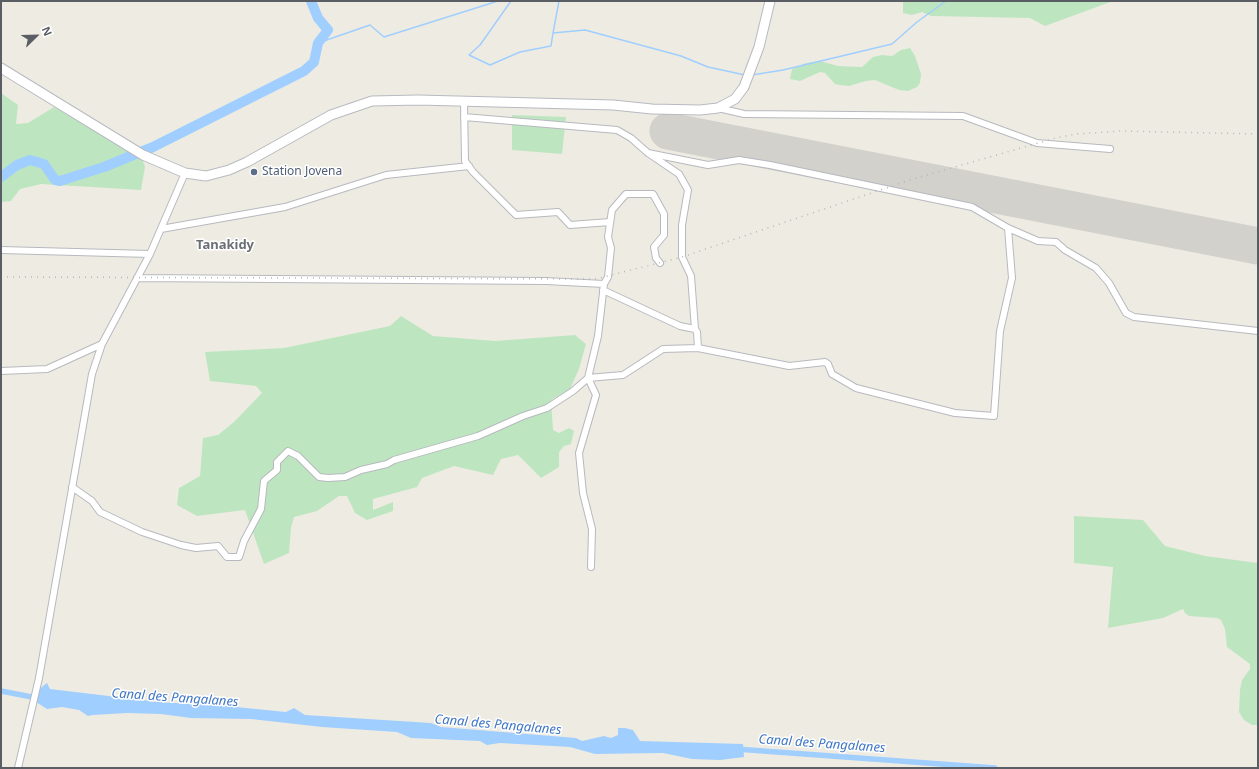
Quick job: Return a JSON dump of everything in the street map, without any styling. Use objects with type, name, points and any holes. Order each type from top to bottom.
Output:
[{"type":"main road","points":[[1,68],[134,150],[185,173],[206,176],[229,170],[247,162],[331,115],[372,102],[418,100],[613,105],[652,109],[700,110],[718,108],[735,99],[744,87],[759,47],[770,1]]},
{"type":"street","points":[[464,102],[465,161],[473,172],[516,215],[558,212],[570,225],[610,222]]},
{"type":"street","points":[[718,108],[744,114],[963,116],[1037,143],[1110,149]]},
{"type":"street","points":[[464,117],[617,130],[632,138],[648,153],[679,174],[688,190],[682,225],[682,257],[691,276],[698,348]]},
{"type":"street","points":[[648,153],[708,165],[739,160],[915,194],[972,207],[1008,228],[1038,241],[1056,242],[1065,250],[1096,268],[1109,283],[1126,313],[1134,317],[1258,331]]},
{"type":"street","points":[[161,229],[285,207],[386,175],[469,166]]},
{"type":"street","points":[[18,768],[39,678],[92,374],[102,344],[150,254],[185,173]]},
{"type":"street","points":[[72,487],[92,502],[100,512],[142,532],[181,545],[196,548],[218,546],[227,557],[239,557],[244,541],[261,509],[264,481],[276,470],[277,462],[288,451],[298,456],[319,477],[345,477],[361,470],[387,464],[394,460],[478,436],[523,416],[548,408],[573,391],[588,378],[598,336],[604,287],[608,277],[611,248],[608,237],[612,210],[626,194],[653,194],[664,214],[664,234],[654,247],[656,258],[660,263]]},
{"type":"street","points":[[588,378],[623,375],[663,349],[698,348],[789,366],[825,362],[828,364],[832,374],[856,388],[955,413],[994,416],[1000,331],[1012,278],[1008,228]]},
{"type":"street","points":[[1,250],[150,254]]},
{"type":"street","points":[[137,278],[546,281],[604,287],[680,326],[695,329]]},
{"type":"street","points":[[1,371],[47,369],[102,344]]},
{"type":"street","points":[[588,378],[596,395],[579,453],[583,493],[592,529],[591,567]]},
{"type":"green space","points":[[903,1],[1113,1],[1045,26],[1030,18],[931,16],[922,12],[912,15],[903,13]]},
{"type":"green space","points":[[910,48],[915,56],[921,74],[920,83],[917,87],[908,91],[899,90],[875,80],[849,86],[835,84],[825,73],[820,72],[800,81],[790,79],[792,69],[806,63],[820,61],[838,66],[862,67],[873,57],[882,55],[892,56],[901,50]]},
{"type":"green space","points":[[1,93],[18,105],[16,124],[28,123],[54,107],[142,158],[145,167],[141,190],[41,184],[20,189],[11,201],[1,202]]},
{"type":"green space","points":[[512,115],[566,117],[562,154],[512,150]]},
{"type":"green space","points":[[401,316],[433,336],[495,341],[575,335],[586,344],[579,369],[570,389],[551,400],[553,430],[559,433],[569,428],[574,431],[571,444],[564,446],[559,452],[559,467],[541,478],[518,455],[501,459],[493,475],[454,466],[422,478],[417,487],[373,499],[373,510],[393,502],[393,511],[367,520],[355,513],[347,496],[339,496],[317,511],[294,517],[291,528],[289,553],[264,564],[245,510],[197,516],[177,505],[179,488],[200,476],[203,438],[218,435],[234,422],[262,393],[256,386],[210,381],[205,352],[284,348],[390,326]]},
{"type":"green space","points":[[1074,516],[1143,520],[1165,546],[1205,556],[1258,563],[1258,725],[1252,725],[1244,720],[1239,712],[1242,680],[1250,669],[1250,664],[1227,647],[1225,629],[1221,620],[1217,618],[1189,616],[1183,609],[1163,618],[1108,628],[1113,567],[1074,563]]},
{"type":"water","points":[[47,683],[50,689],[159,702],[226,706],[286,712],[294,708],[305,715],[431,723],[441,727],[576,738],[582,741],[604,736],[611,738],[618,735],[618,728],[625,728],[633,730],[640,741],[743,744],[744,757],[720,760],[692,759],[663,753],[595,754],[570,747],[500,743],[487,745],[480,741],[411,738],[397,732],[322,727],[251,719],[191,718],[161,714],[127,713],[88,716],[79,710],[62,707],[47,709],[36,702],[38,690]]},
{"type":"waterway","points":[[1,177],[17,165],[30,160],[44,164],[55,180],[60,181],[104,167],[153,147],[304,71],[314,62],[318,43],[328,30],[318,18],[311,1]]},
{"type":"waterway","points":[[318,43],[370,25],[384,37],[498,1]]},
{"type":"waterway","points":[[511,1],[480,45],[469,55],[490,65],[520,52],[551,46],[553,33]]},
{"type":"waterway","points":[[559,1],[553,33],[585,30],[681,56],[708,67],[745,75]]},
{"type":"waterway","points":[[752,75],[783,70],[892,44],[917,22],[946,1]]},
{"type":"waterway","name":"Canal des Pangalanes","points":[[1,691],[37,698]]},
{"type":"waterway","name":"Canal des Pangalanes","points":[[736,749],[995,768]]},
{"type":"runway","points":[[668,131],[1258,246]]},
{"type":"railway","points":[[1,277],[596,279],[682,257],[913,179],[1056,138],[1076,134],[1121,131],[1258,134]]},
{"type":"place","name":"Station Jovena","points":[[254,172]]},
{"type":"district","name":"Tanakidy","points":[[225,245]]}]
